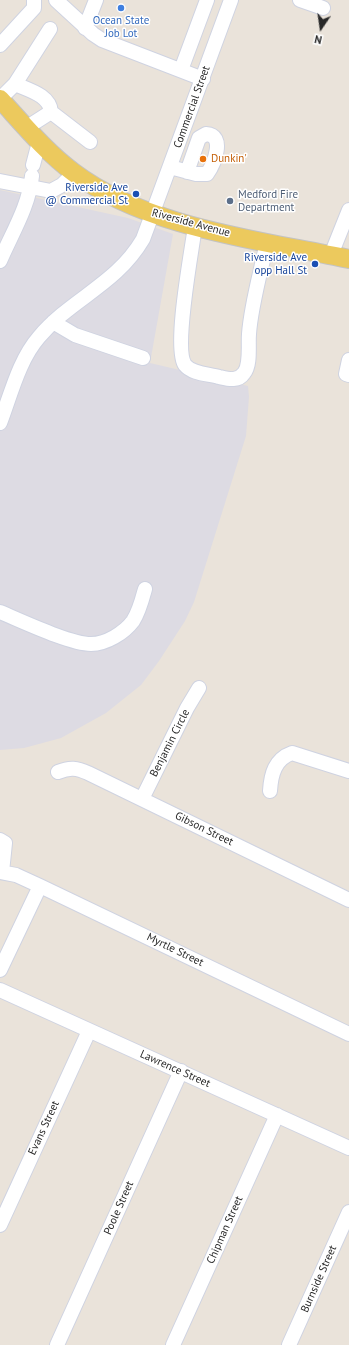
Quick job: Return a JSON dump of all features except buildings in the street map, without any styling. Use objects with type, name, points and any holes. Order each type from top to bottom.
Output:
[{"type":"main road","name":"Riverside Avenue","points":[[0,99],[39,142],[74,173],[113,196],[154,214],[195,226],[349,259]]},
{"type":"street","points":[[0,45],[34,4],[40,8],[49,0]]},
{"type":"street","points":[[56,0],[85,28],[102,40],[203,79]]},
{"type":"street","points":[[85,28],[96,0]]},
{"type":"street","points":[[181,70],[207,0],[230,4]]},
{"type":"street","points":[[300,0],[323,8]]},
{"type":"street","name":"Commercial Street","points":[[0,423],[21,368],[31,348],[53,322],[116,274],[129,261],[143,239],[154,214],[230,4]]},
{"type":"street","points":[[0,99],[15,84],[50,29]]},
{"type":"street","points":[[15,84],[45,99],[49,103],[51,112],[90,142]]},
{"type":"street","points":[[26,128],[51,112]]},
{"type":"street","points":[[0,261],[24,208],[39,142]]},
{"type":"street","points":[[170,167],[191,173]]},
{"type":"street","points":[[32,176],[47,191],[54,190],[74,173]]},
{"type":"street","points":[[0,181],[32,176]]},
{"type":"street","points":[[331,255],[349,210]]},
{"type":"street","points":[[195,226],[182,330],[182,358],[192,371],[227,379],[240,378],[246,372],[249,331],[267,242]]},
{"type":"street","points":[[53,322],[75,335],[143,358]]},
{"type":"street","points":[[347,375],[349,360]]},
{"type":"street","points":[[2,617],[71,640],[90,644],[103,642],[117,635],[132,622],[145,589]]},
{"type":"street","name":"Benjamin Circle","points":[[142,799],[187,708],[199,688]]},
{"type":"street","points":[[270,791],[271,776],[276,764],[282,757],[292,753],[349,770]]},
{"type":"street","name":"Gibson Street","points":[[58,772],[67,768],[78,768],[349,900]]},
{"type":"street","points":[[0,840],[5,843],[1,872]]},
{"type":"street","name":"Myrtle Street","points":[[1,872],[16,875],[40,886],[349,1034]]},
{"type":"street","points":[[0,970],[40,886]]},
{"type":"street","name":"Lawrence Street","points":[[0,990],[349,1148]]},
{"type":"street","name":"Evans Street","points":[[0,1225],[89,1031]]},
{"type":"street","name":"Poole Street","points":[[57,1345],[181,1071]]},
{"type":"street","name":"Chipman Street","points":[[173,1345],[277,1115]]},
{"type":"street","name":"Burnside Street","points":[[289,1345],[349,1212]]},
{"type":"shaded area","points":[[0,190],[128,218],[173,234],[150,363],[248,386],[249,397],[246,436],[194,602],[185,621],[159,661],[141,685],[106,713],[61,738],[24,748],[0,750]]},
{"type":"place","name":"Ocean State Job Lot","points":[[121,8]]},
{"type":"place","name":"Dunkin'","points":[[203,159]]},
{"type":"place","name":"Riverside Ave @ Commercial St","points":[[136,194]]},
{"type":"place","name":"Medford Fire Department","points":[[230,201]]},
{"type":"place","name":"Riverside Ave opp Hall St","points":[[315,264]]}]
